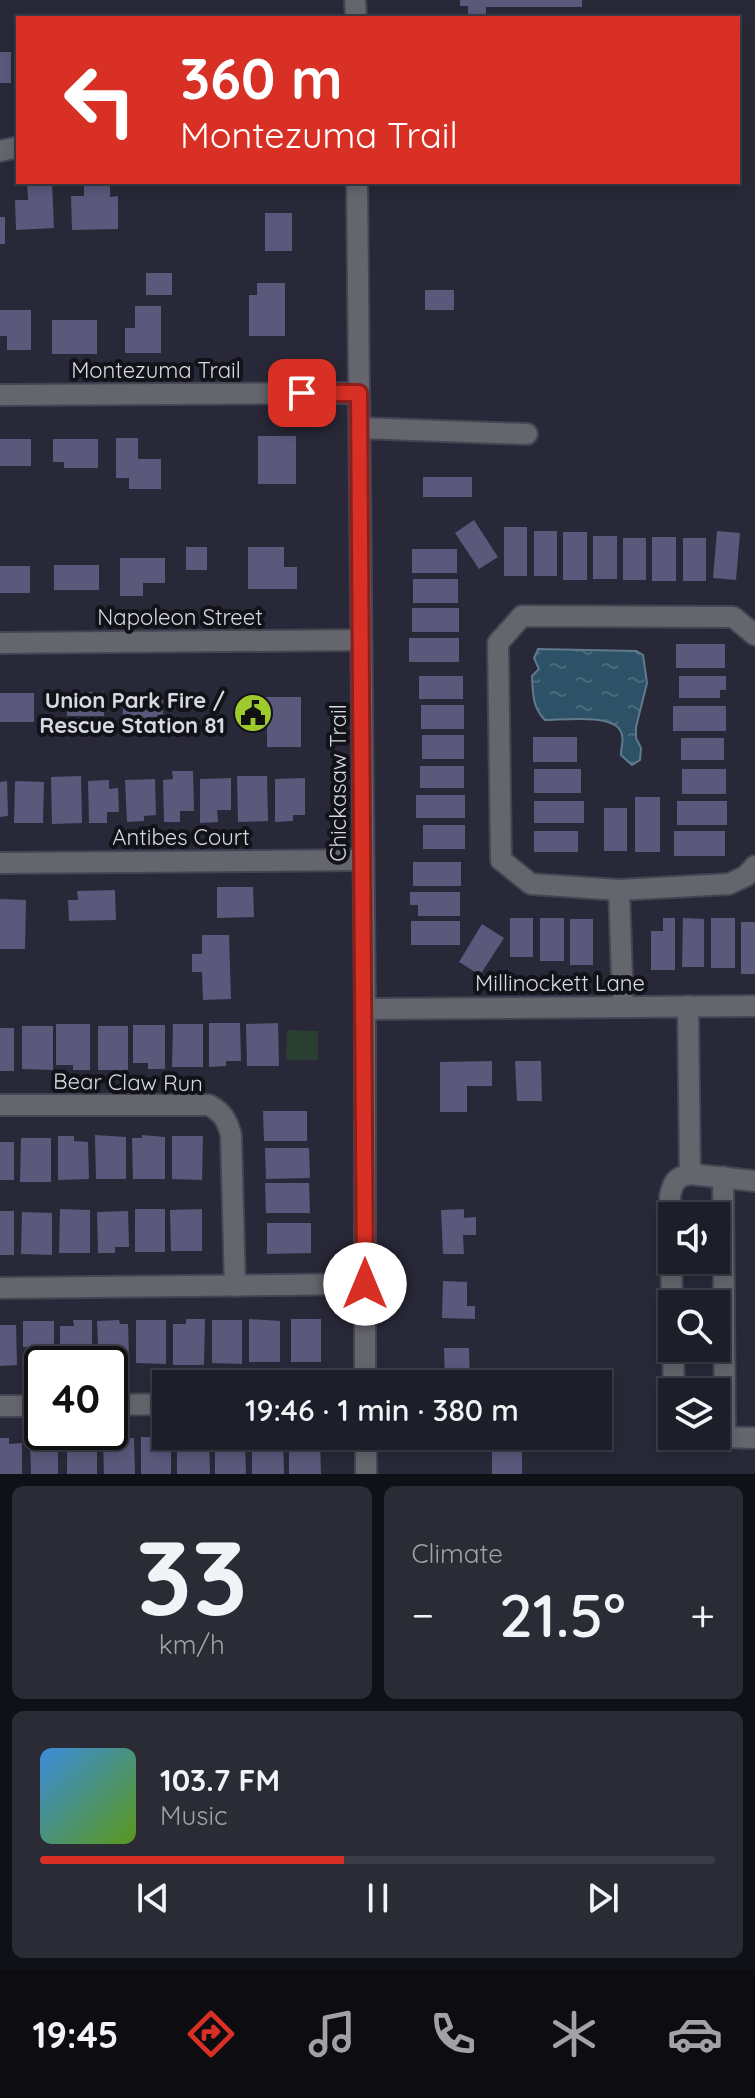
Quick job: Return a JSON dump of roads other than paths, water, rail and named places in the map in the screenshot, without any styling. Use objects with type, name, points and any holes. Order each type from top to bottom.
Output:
[{"type":"street","name":"Chickasaw Trail","points":[[357,184],[365,1009],[365,1370]]},
{"type":"street","name":"Montezuma Trail","points":[[0,395],[359,393]]},
{"type":"street","points":[[360,428],[527,434]]},
{"type":"street","points":[[755,635],[733,617],[522,616],[498,643],[501,860],[531,884],[619,890],[729,884],[746,876],[755,866]]},
{"type":"street","name":"Napoleon Street","points":[[0,643],[361,640]]},
{"type":"street","name":"Antibes Court","points":[[0,863],[363,860]]},
{"type":"street","points":[[619,890],[623,1006]]},
{"type":"street","points":[[688,1006],[690,1174]]},
{"type":"street","name":"Millinockett Lane","points":[[365,1009],[755,1006]]},
{"type":"street","name":"Bear Claw Run","points":[[0,1105],[209,1105],[219,1111],[226,1119],[231,1135],[235,1286]]},
{"type":"street","points":[[672,1290],[670,1196],[673,1183],[680,1176],[690,1174],[755,1181]]},
{"type":"street","points":[[723,1177],[725,1378]]},
{"type":"street","points":[[0,1288],[365,1284]]},
{"type":"street","points":[[128,1405],[152,1404]]},
{"type":"street","points":[[0,1406],[24,1406]]},
{"type":"street","points":[[730,1438],[755,1438]]},
{"type":"street","points":[[366,1450],[366,1474]]},
{"type":"water","points":[[538,649],[636,651],[643,655],[647,683],[636,727],[636,738],[641,748],[640,760],[632,765],[621,755],[622,736],[615,725],[586,719],[545,720],[535,705],[533,694],[532,676],[539,669],[534,658]]},
{"type":"place","name":"Union Park Fire / Rescue Station 81","points":[[253,713]]}]
